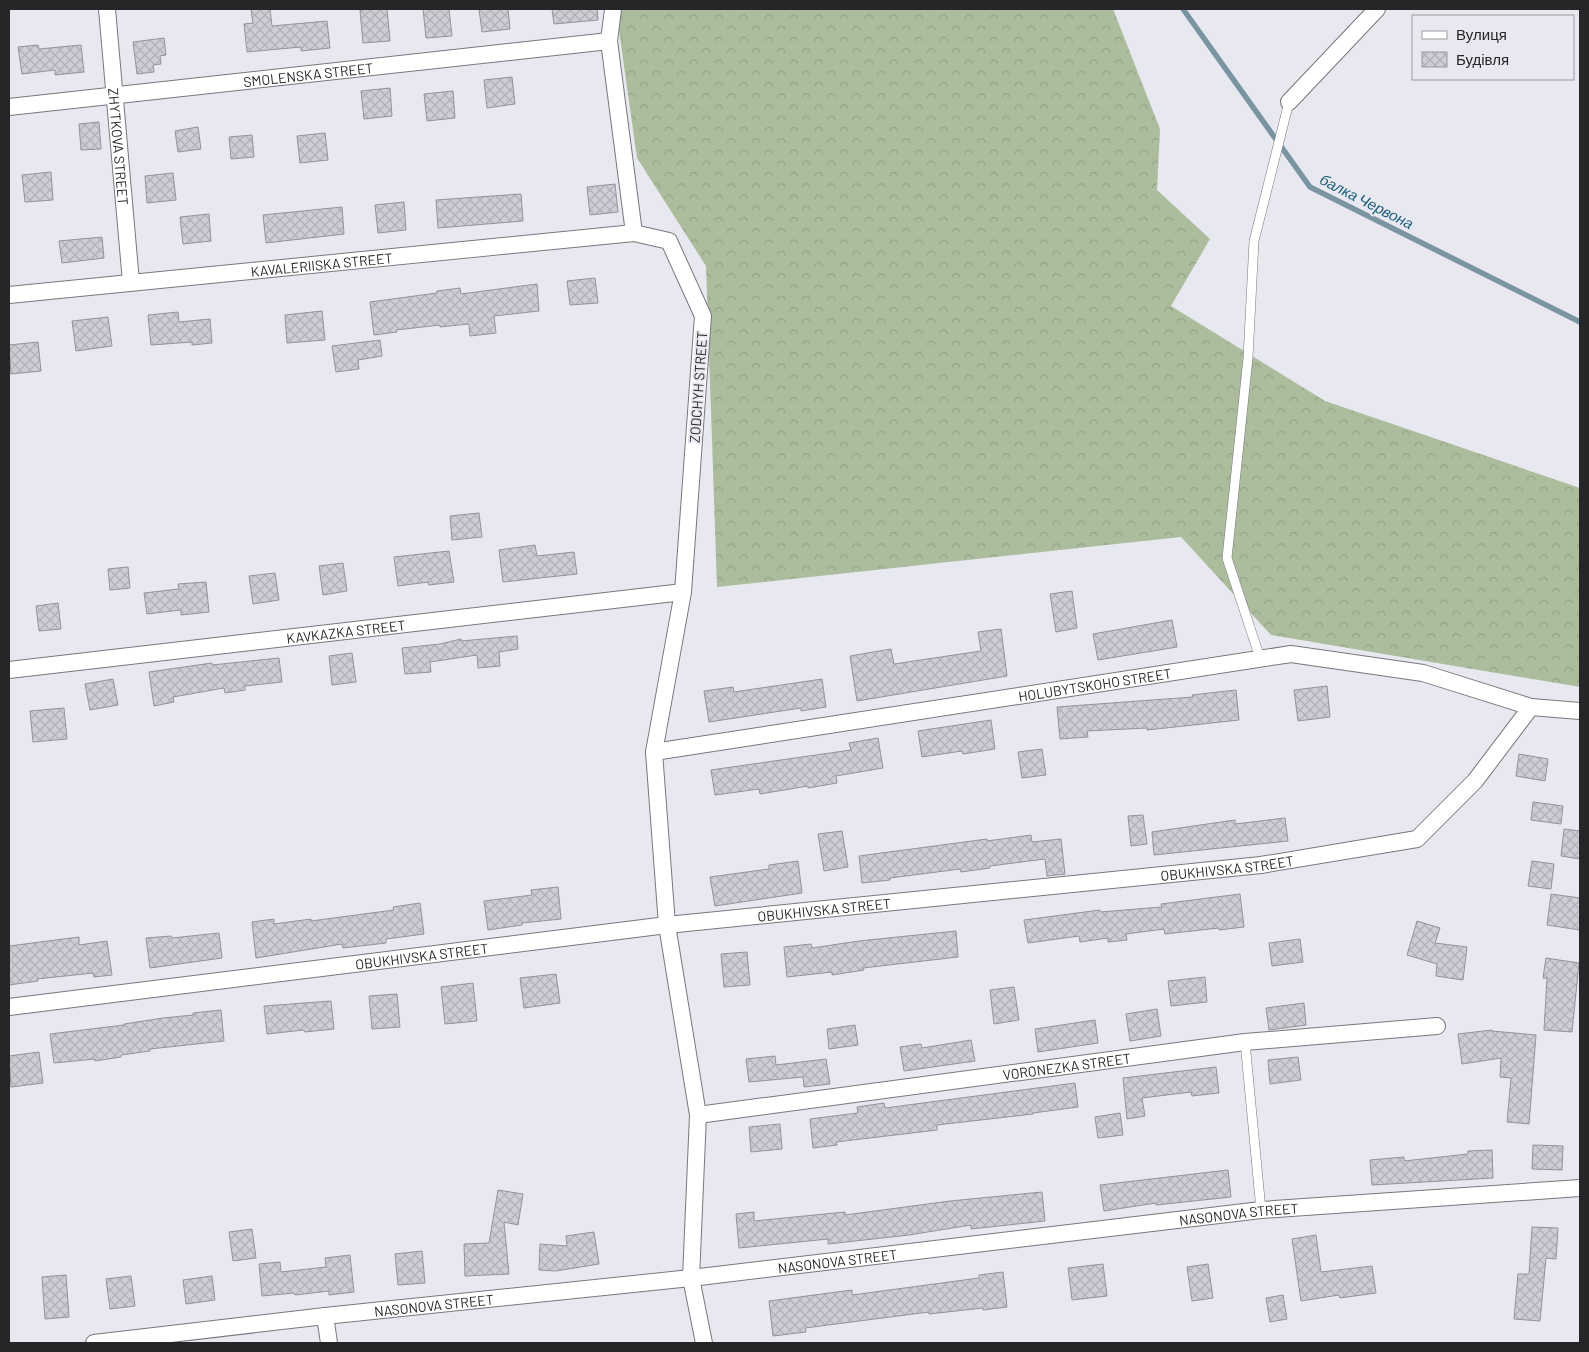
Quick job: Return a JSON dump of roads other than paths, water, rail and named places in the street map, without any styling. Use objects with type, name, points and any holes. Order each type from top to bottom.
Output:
[{"type":"street","name":"ZHYTKOVA STREET","points":[[107,9],[131,282]]},
{"type":"street","points":[[613,9],[609,41],[634,233]]},
{"type":"street","points":[[1289,102],[1377,9]]},
{"type":"street","name":"SMOLENSKA STREET","points":[[9,107],[609,41]]},
{"type":"street","name":"KAVALERIISKA STREET","points":[[9,295],[634,233]]},
{"type":"street","name":"ZODCHYH STREET","points":[[634,233],[669,241],[703,316],[683,592]]},
{"type":"street","points":[[683,592],[654,752],[667,925],[698,1115],[691,1278],[704,1343]]},
{"type":"street","name":"KAVKAZKA STREET","points":[[9,670],[683,592]]},
{"type":"street","name":"HOLUBYTSKOHO STREET","points":[[654,752],[1290,654],[1423,673],[1531,707]]},
{"type":"street","points":[[1531,707],[1580,711]]},
{"type":"street","name":"OBUKHIVSKA STREET","points":[[9,1007],[667,925],[1261,865],[1417,838],[1475,782],[1531,707]]},
{"type":"street","name":"VORONEZKA STREET","points":[[698,1115],[1245,1042],[1437,1026]]},
{"type":"street","name":"NASONOVA STREET","points":[[94,1343],[325,1316],[691,1278],[1261,1210],[1580,1188]]},
{"type":"street","points":[[325,1316],[329,1343]]},
{"type":"lane","points":[[1260,658],[1227,558],[1248,358],[1254,241],[1289,102]]},
{"type":"lane","points":[[1245,1042],[1261,1210]]},
{"type":"waterway","name":"балка Червона","points":[[1183,9],[1310,187],[1580,322]]}]
